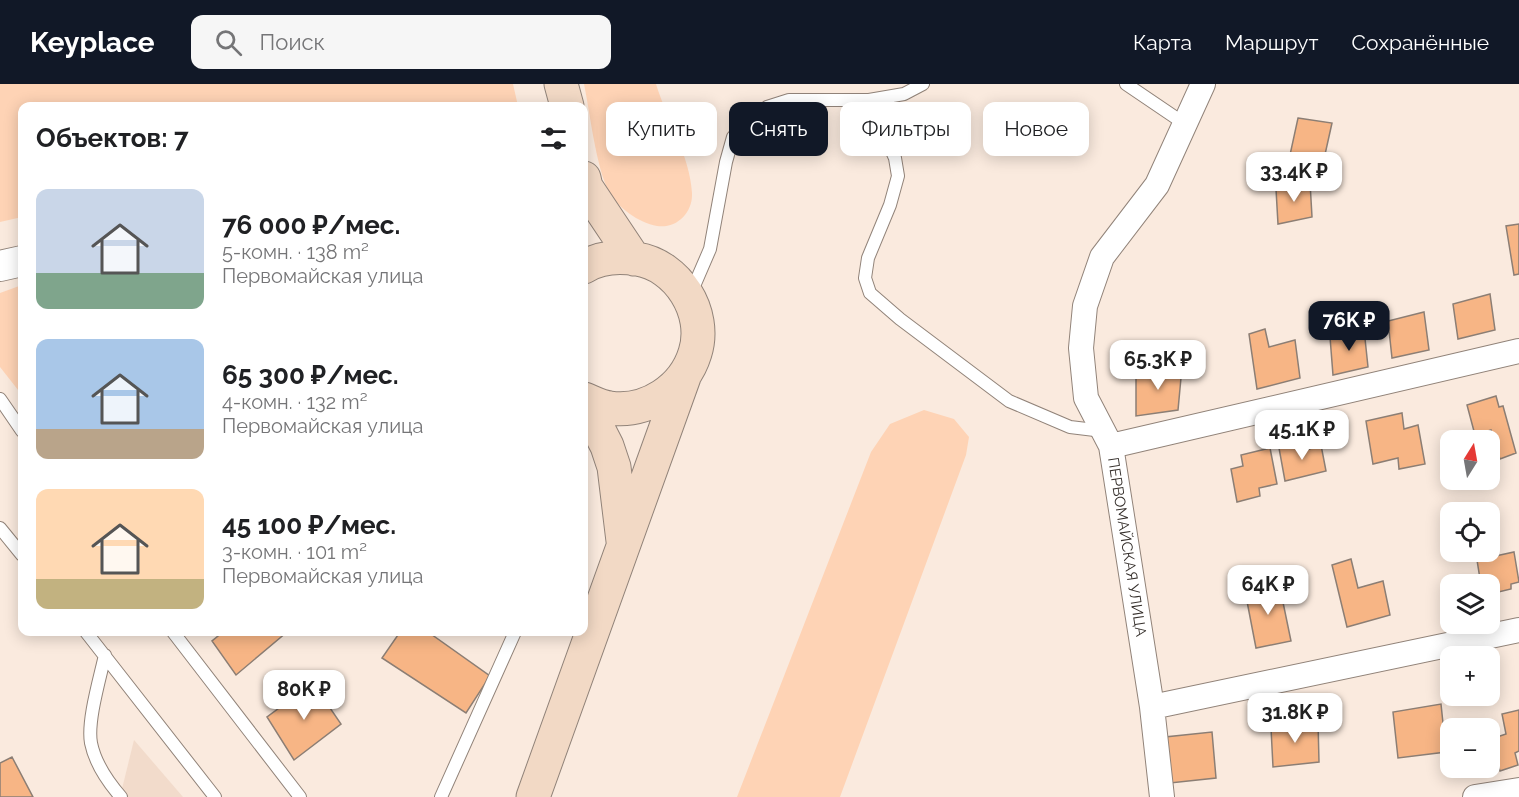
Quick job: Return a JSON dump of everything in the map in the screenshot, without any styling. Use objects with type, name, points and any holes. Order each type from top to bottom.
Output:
[{"type":"main road","points":[[561,84],[566,102]]},
{"type":"main road","points":[[588,194],[634,259]]},
{"type":"main road","points":[[533,797],[684,377],[696,352],[698,324],[689,297],[672,275],[648,261],[620,256],[588,264]]},
{"type":"main road","points":[[588,401],[609,408],[637,408],[663,397],[684,377]]},
{"type":"main road","points":[[588,408],[607,446],[614,467],[624,549]]},
{"type":"street","points":[[1107,439],[1086,398],[1080,348],[1085,306],[1102,256],[1157,185],[1203,84]]},
{"type":"street","points":[[0,266],[18,262]]},
{"type":"street","name":"ПЕРВОМАЙСКАЯ УЛИЦА","points":[[1162,797],[1152,707],[1107,439],[1519,351]]},
{"type":"street","points":[[1152,707],[1519,630]]},
{"type":"street","points":[[1475,797],[1519,790]]},
{"type":"lane","points":[[689,297],[710,249],[726,162],[733,137],[750,120],[766,107],[789,100],[863,100],[904,94],[923,84]]},
{"type":"lane","points":[[1126,84],[1185,124]]},
{"type":"lane","points":[[863,100],[884,134],[895,158],[898,176],[890,205],[868,258],[865,278],[870,293],[900,319],[1009,401],[1070,427],[1107,439]]},
{"type":"lane","points":[[0,399],[18,425]]},
{"type":"lane","points":[[0,528],[18,550]]},
{"type":"lane","points":[[89,636],[215,797]]},
{"type":"lane","points":[[176,636],[300,797]]},
{"type":"lane","points":[[441,797],[513,636]]},
{"type":"lane","points":[[105,655],[91,726],[91,743],[98,763],[121,797]]},
{"type":"shaded area","points":[[0,84],[513,84],[517,102],[18,102],[18,218],[0,222]]},
{"type":"shaded area","points":[[584,84],[656,84],[663,102],[606,102],[606,156],[684,156],[692,200],[686,213],[677,222],[657,226],[643,222],[629,214],[613,198],[600,169]]},
{"type":"shaded area","points":[[18,286],[18,390],[0,367],[0,293]]},
{"type":"shaded area","points":[[924,410],[954,419],[969,437],[966,455],[840,797],[737,797],[871,452],[890,424]]},
{"type":"shaded area","points":[[134,740],[183,797],[120,797]]},
{"type":"building","points":[[1298,118],[1332,123],[1322,168],[1288,164]]},
{"type":"building","points":[[1310,182],[1312,217],[1278,224],[1276,189]]},
{"type":"building","points":[[1519,224],[1519,274],[1514,275],[1506,226]]},
{"type":"building","points":[[1490,294],[1495,330],[1458,339],[1453,304]]},
{"type":"building","points":[[1424,312],[1429,350],[1392,358],[1388,321]]},
{"type":"building","points":[[1265,329],[1269,347],[1295,340],[1300,378],[1257,389],[1249,334]]},
{"type":"building","points":[[1364,329],[1368,367],[1333,375],[1330,337]]},
{"type":"building","points":[[1182,367],[1178,410],[1136,416],[1136,372]]},
{"type":"building","points":[[1496,396],[1499,407],[1503,406],[1516,453],[1500,459],[1500,430],[1474,430],[1467,405]]},
{"type":"building","points":[[1402,413],[1404,429],[1418,425],[1425,464],[1399,469],[1398,458],[1373,464],[1366,421]]},
{"type":"building","points":[[1307,440],[1309,449],[1321,445],[1326,471],[1285,481],[1279,448]]},
{"type":"building","points":[[1270,448],[1277,484],[1259,488],[1260,496],[1237,502],[1231,469],[1243,466],[1241,455]]},
{"type":"building","points":[[1514,552],[1519,582],[1511,584],[1511,589],[1500,592],[1500,574],[1479,574],[1477,562],[1500,562],[1500,555]]},
{"type":"building","points":[[1351,559],[1358,588],[1383,581],[1390,615],[1347,627],[1332,565]]},
{"type":"building","points":[[1279,583],[1291,641],[1256,648],[1245,591]]},
{"type":"building","points":[[218,636],[282,636],[236,675],[212,641]]},
{"type":"building","points":[[397,636],[434,636],[490,676],[466,713],[382,658]]},
{"type":"building","points":[[313,683],[341,724],[294,760],[267,717]]},
{"type":"building","points":[[1440,704],[1442,718],[1440,718],[1440,753],[1398,758],[1393,712]]},
{"type":"building","points":[[1519,710],[1519,751],[1515,753],[1518,765],[1500,771],[1500,736],[1506,734],[1502,714]]},
{"type":"building","points":[[1318,721],[1319,762],[1273,767],[1271,728]]},
{"type":"building","points":[[1212,732],[1216,778],[1170,783],[1165,737]]},
{"type":"building","points":[[12,757],[33,797],[0,797],[0,763]]}]
